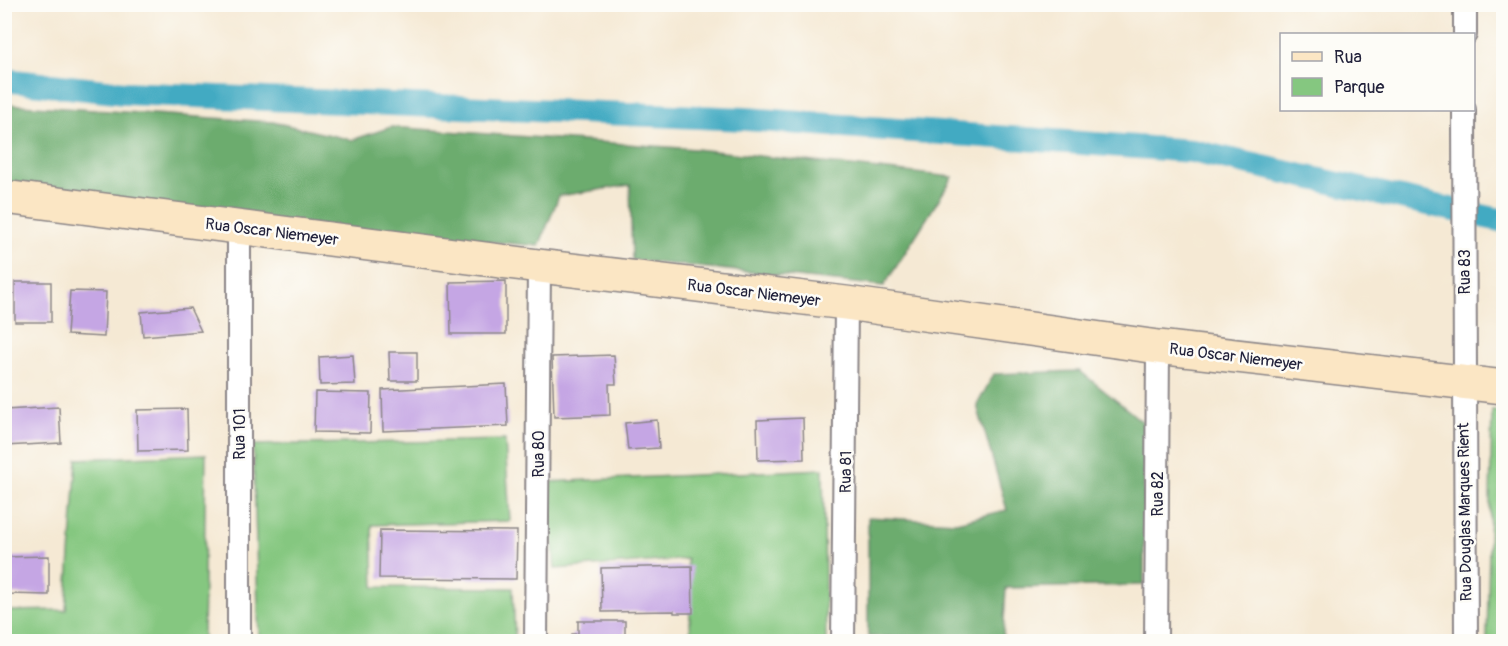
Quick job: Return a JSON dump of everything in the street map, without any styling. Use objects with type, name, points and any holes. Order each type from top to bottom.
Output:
[{"type":"street","points":[[1465,4],[1465,33]]},
{"type":"street","name":"Rua 83","points":[[1463,382],[1464,111]]},
{"type":"street","name":"Rua Oscar Niemeyer","points":[[4,197],[846,303],[1158,347],[1503,387]]},
{"type":"street","name":"Rua 101","points":[[239,227],[239,642]]},
{"type":"street","name":"Rua 80","points":[[536,642],[539,266]]},
{"type":"street","name":"Rua 81","points":[[843,642],[846,303]]},
{"type":"street","name":"Rua 82","points":[[1156,642],[1158,347]]},
{"type":"street","name":"Rua Douglas Marques Rient","points":[[1463,382],[1466,642]]},
{"type":"green space","points":[[5,104],[273,122],[352,140],[391,127],[695,149],[953,177],[884,286],[632,260],[630,185],[559,196],[539,246],[245,219],[5,186]]},
{"type":"green space","points":[[1080,371],[1144,423],[1144,585],[1006,588],[1003,637],[868,637],[868,517],[956,522],[1007,510],[977,405],[994,374]]},
{"type":"green space","points":[[1492,410],[1504,411],[1503,642],[1487,641]]},
{"type":"green space","points":[[505,440],[510,521],[372,525],[374,587],[513,588],[515,641],[259,641],[253,445]]},
{"type":"green space","points":[[206,454],[203,641],[5,641],[5,611],[66,610],[77,459]]},
{"type":"green space","points":[[823,469],[826,641],[691,641],[687,559],[555,569],[547,482]]},
{"type":"building","points":[[506,281],[506,334],[451,334],[450,282]]},
{"type":"building","points":[[15,282],[51,282],[51,322],[15,322]]},
{"type":"building","points":[[70,291],[106,292],[104,337],[67,335]]},
{"type":"building","points":[[190,308],[201,331],[143,336],[141,312]]},
{"type":"building","points":[[389,352],[417,352],[417,381],[390,381]]},
{"type":"building","points":[[353,355],[355,384],[320,385],[319,357]]},
{"type":"building","points":[[614,355],[616,384],[609,384],[610,415],[554,417],[552,357]]},
{"type":"building","points":[[506,384],[508,426],[383,431],[382,390]]},
{"type":"building","points":[[315,392],[371,393],[370,433],[314,432]]},
{"type":"building","points":[[59,407],[61,443],[4,446],[4,410]]},
{"type":"building","points":[[187,409],[188,450],[138,451],[137,410]]},
{"type":"building","points":[[803,418],[804,459],[758,460],[757,420]]},
{"type":"building","points":[[657,420],[659,448],[628,450],[625,423]]},
{"type":"building","points":[[380,530],[517,531],[516,579],[379,578]]},
{"type":"building","points":[[49,556],[49,595],[7,594],[4,591],[4,557]]},
{"type":"building","points":[[692,566],[693,613],[602,612],[601,568]]},
{"type":"building","points":[[578,621],[625,621],[625,642],[572,642],[572,634],[578,634]]},
{"type":"waterway","points":[[4,80],[124,93],[746,119],[1192,151],[1504,221]]}]
